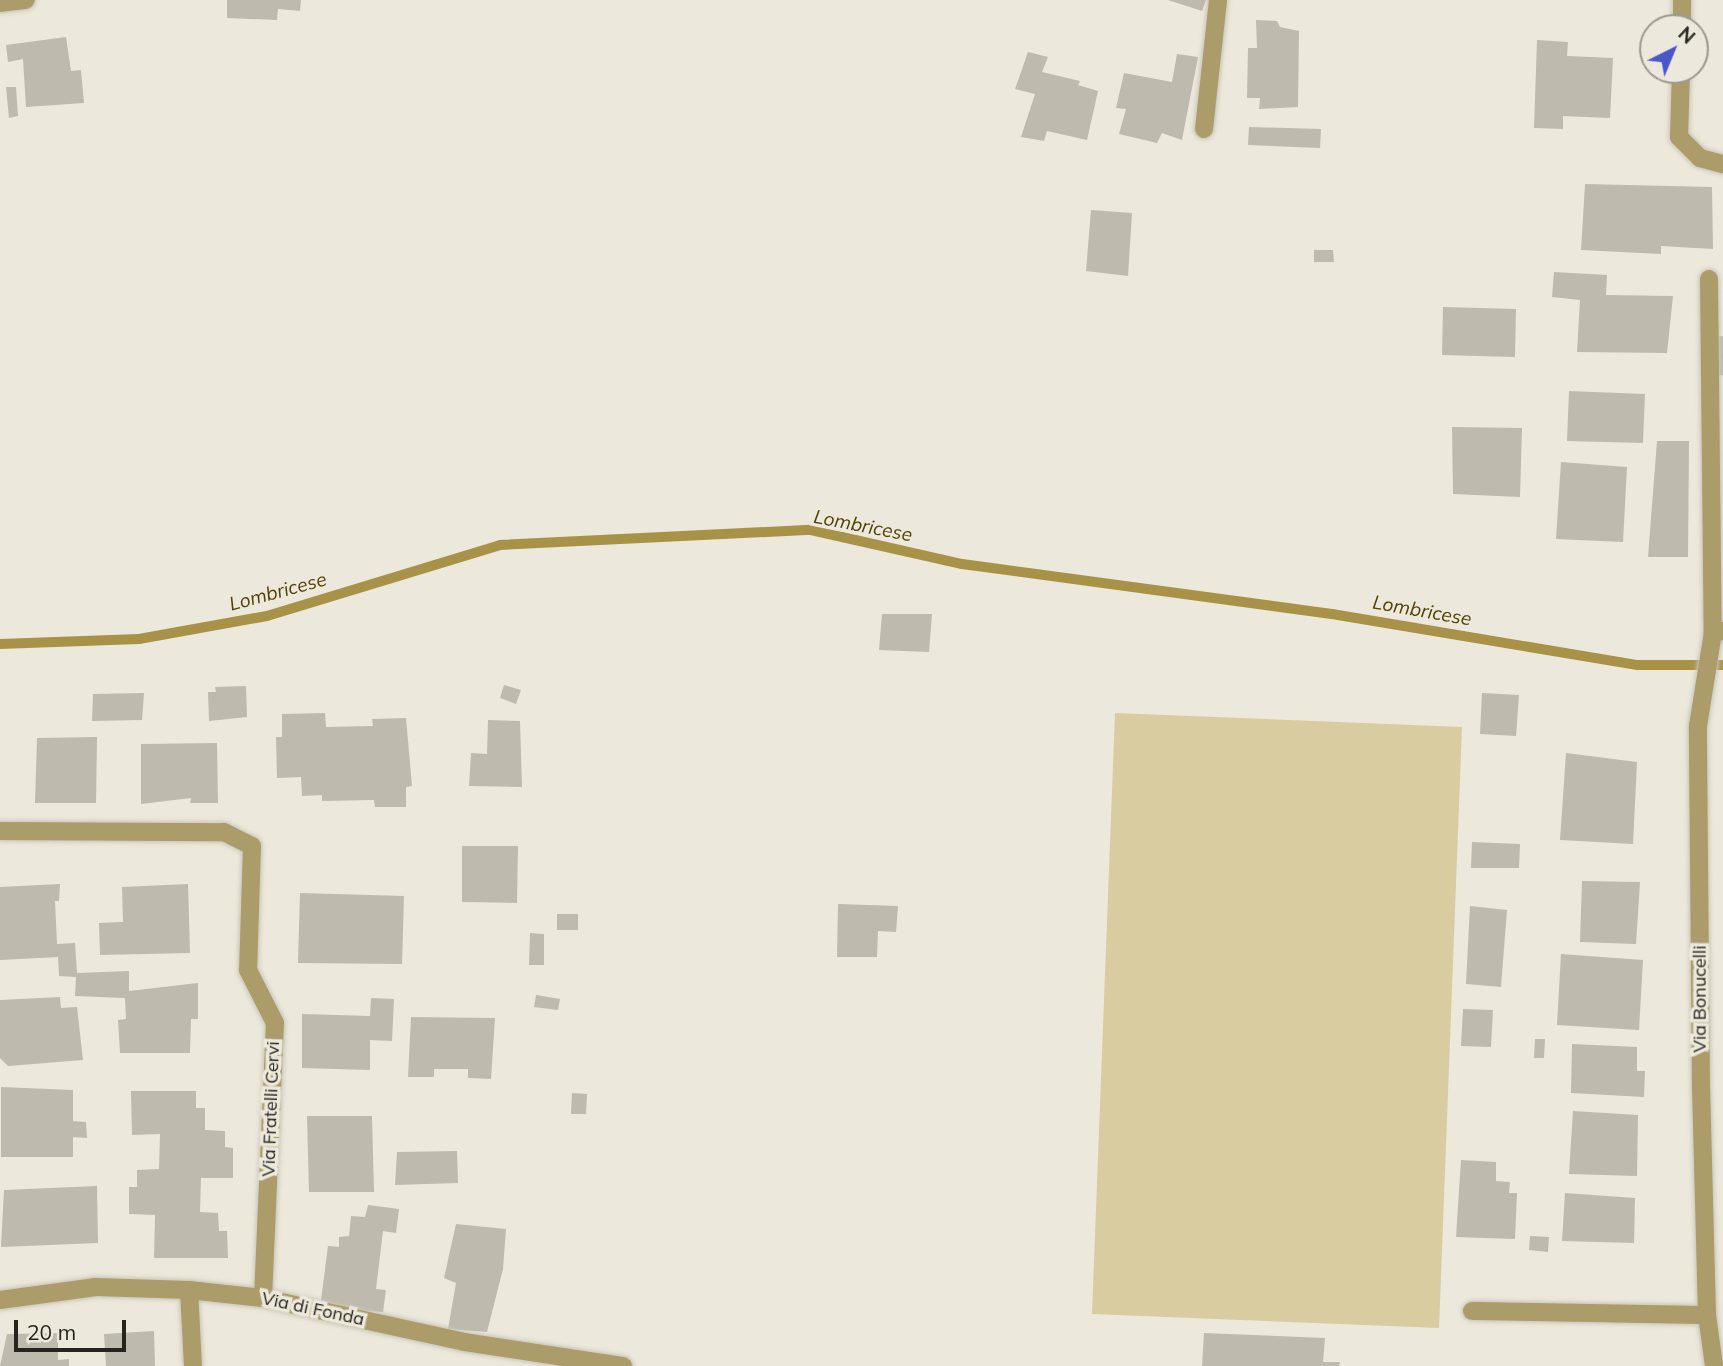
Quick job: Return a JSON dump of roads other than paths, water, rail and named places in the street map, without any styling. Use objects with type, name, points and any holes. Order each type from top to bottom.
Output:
[{"type":"street","points":[[0,3],[26,0]]},
{"type":"street","points":[[1204,129],[1218,0]]},
{"type":"street","points":[[1681,84],[1679,137],[1700,158],[1723,164]]},
{"type":"street","name":"Via Bonucelli","points":[[1709,279],[1718,631],[1698,726],[1707,1315],[1714,1366]]},
{"type":"street","name":"Via Fratelli Cervi","points":[[0,831],[224,832],[251,846],[248,970],[275,1023],[263,1298]]},
{"type":"street","name":"Via di Fonda","points":[[0,1300],[96,1287],[189,1290],[263,1298],[464,1342],[623,1366]]},
{"type":"street","points":[[189,1290],[193,1366]]},
{"type":"street","points":[[1472,1311],[1707,1315]]},
{"type":"waterway","name":"Lombricese","points":[[0,644],[139,639],[267,616],[500,545],[811,530],[962,564],[1332,614],[1638,665],[1723,665]]}]
